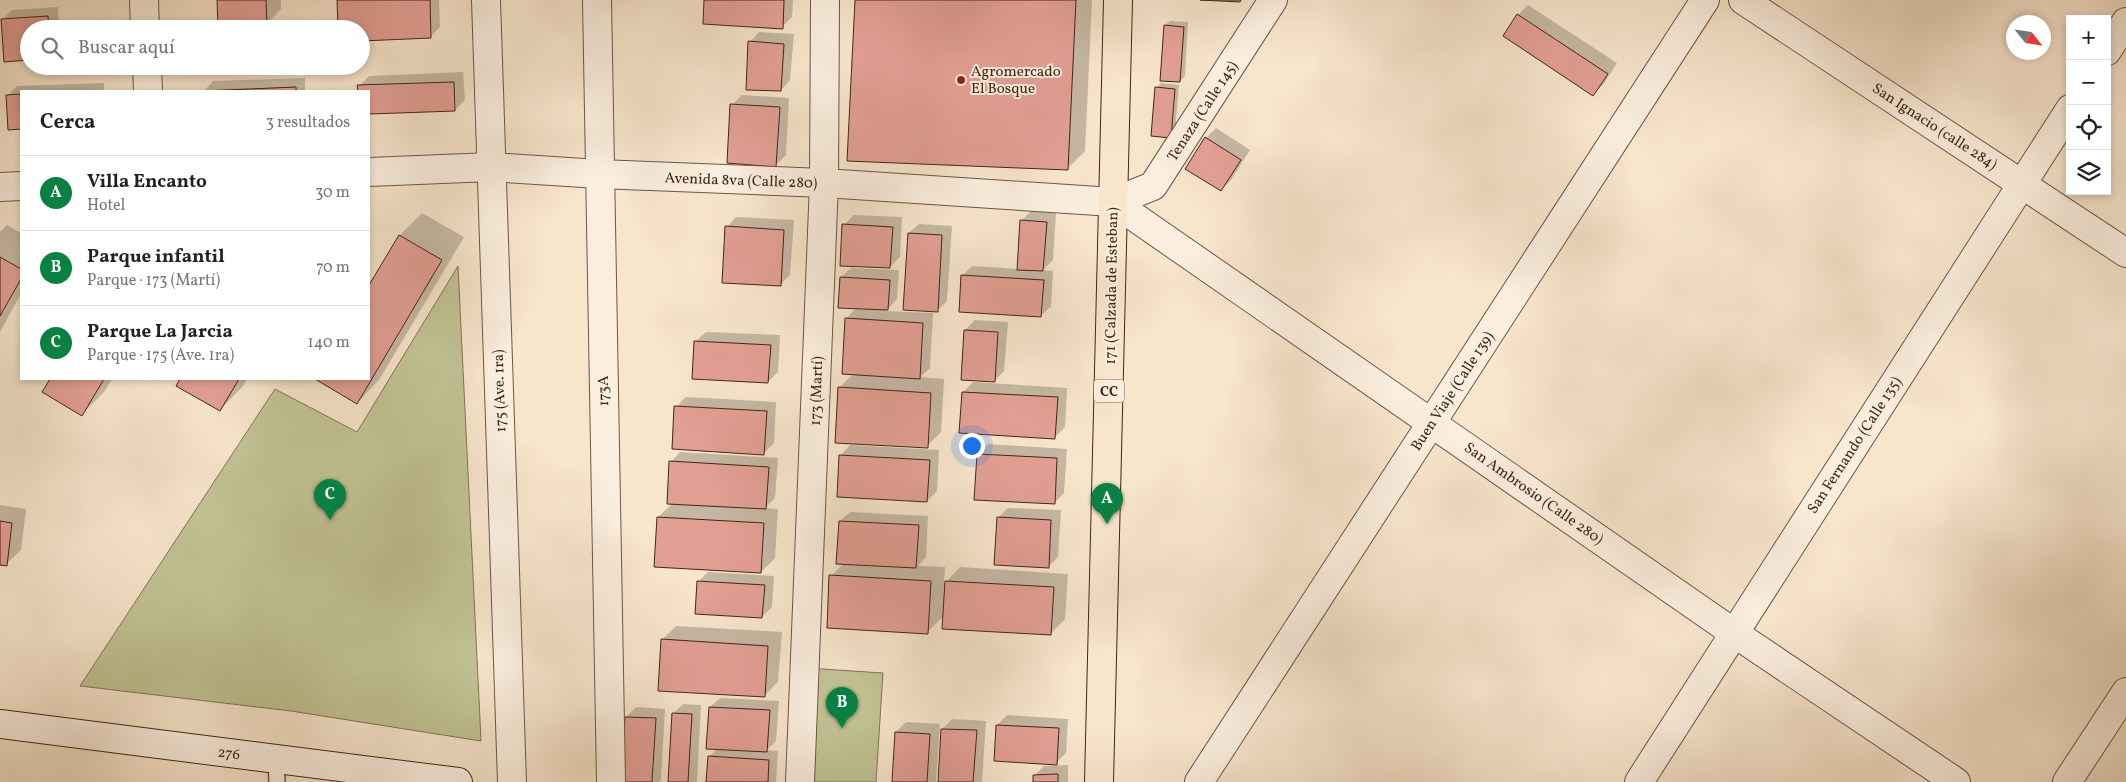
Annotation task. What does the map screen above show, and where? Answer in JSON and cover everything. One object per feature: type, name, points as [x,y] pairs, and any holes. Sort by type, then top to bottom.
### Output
[{"type":"main road","name":"171 (Calzada de Esteban)","points":[[1099,782],[1118,0]]},
{"type":"street","points":[[144,0],[145,20]]},
{"type":"street","name":"175 (Ave. 1ra)","points":[[486,0],[512,782]]},
{"type":"street","name":"173A","points":[[596,0],[611,782]]},
{"type":"street","name":"173 (Martí)","points":[[800,782],[824,183],[825,0]]},
{"type":"street","name":"Tenaza (Calle 145)","points":[[1113,202],[1153,186],[1273,0]]},
{"type":"street","name":"Buen Viaje (Calle 139)","points":[[1199,782],[1705,0]]},
{"type":"street","name":"San Ignacio (calle 284)","points":[[1743,0],[2126,253]]},
{"type":"street","points":[[2111,45],[2126,22]]},
{"type":"street","points":[[147,75],[148,90]]},
{"type":"street","name":"San Fernando (Calle 135)","points":[[1638,782],[2066,115]]},
{"type":"street","name":"Avenida 8va (Calle 280)","points":[[370,172],[491,167],[599,174],[824,183],[1113,202]]},
{"type":"street","points":[[0,187],[20,186]]},
{"type":"street","name":"San Ambrosio (Calle 280)","points":[[1113,202],[1734,633],[1956,782]]},
{"type":"street","points":[[2067,782],[2126,692]]},
{"type":"street","name":"276","points":[[0,724],[276,770],[458,782]]},
{"type":"green space","points":[[458,266],[481,741],[291,711],[80,686],[275,389],[357,432]]},
{"type":"green space","points":[[807,668],[883,673],[876,782],[801,782]]},
{"type":"building","points":[[217,0],[266,0],[267,20],[218,20]]},
{"type":"building","points":[[337,0],[430,0],[431,38],[370,41],[370,20],[338,20]]},
{"type":"building","points":[[704,0],[784,0],[783,29],[703,24]]},
{"type":"building","name":"Agromercado El Bosque","points":[[855,0],[1076,0],[1068,170],[847,161]]},
{"type":"building","points":[[1200,0],[1241,0],[1240,2]]},
{"type":"building","points":[[1517,14],[1608,74],[1593,96],[1503,36]]},
{"type":"building","points":[[48,16],[48,20],[20,20],[20,61],[4,62],[1,19]]},
{"type":"building","points":[[1164,25],[1184,27],[1180,82],[1160,81]]},
{"type":"building","points":[[748,41],[784,44],[781,91],[746,90]]},
{"type":"building","points":[[454,82],[455,111],[370,114],[370,90],[358,90],[357,85]]},
{"type":"building","points":[[296,87],[296,90],[226,90]]},
{"type":"building","points":[[1155,87],[1175,89],[1171,138],[1151,136]]},
{"type":"building","points":[[20,94],[20,129],[8,130],[6,95]]},
{"type":"building","points":[[730,104],[780,107],[776,167],[727,163]]},
{"type":"building","points":[[1205,137],[1241,160],[1221,191],[1185,169]]},
{"type":"building","points":[[1020,220],[1047,222],[1043,271],[1017,270]]},
{"type":"building","points":[[842,224],[893,227],[890,268],[840,266]]},
{"type":"building","points":[[725,226],[784,230],[781,286],[722,283]]},
{"type":"building","points":[[908,233],[942,235],[938,312],[903,310]]},
{"type":"building","points":[[399,235],[442,260],[357,404],[317,380],[370,380],[370,283]]},
{"type":"building","points":[[0,257],[20,268],[20,281],[0,316]]},
{"type":"building","points":[[961,275],[1044,280],[1041,317],[959,312]]},
{"type":"building","points":[[840,277],[890,280],[888,310],[838,308]]},
{"type":"building","points":[[845,318],[923,323],[920,379],[842,374]]},
{"type":"building","points":[[964,330],[998,332],[995,382],[961,380]]},
{"type":"building","points":[[694,341],[771,345],[768,383],[692,379]]},
{"type":"building","points":[[49,380],[103,380],[82,416],[42,392]]},
{"type":"building","points":[[179,380],[238,380],[220,411],[176,386]]},
{"type":"building","points":[[838,387],[931,393],[928,448],[835,443]]},
{"type":"building","points":[[962,392],[1058,397],[1055,439],[959,433]]},
{"type":"building","points":[[674,406],[767,411],[764,455],[672,449]]},
{"type":"building","points":[[977,454],[1057,458],[1055,504],[974,500]]},
{"type":"building","points":[[839,455],[930,460],[927,502],[837,497]]},
{"type":"building","points":[[669,461],[769,467],[766,509],[667,504]]},
{"type":"building","points":[[657,517],[764,523],[761,573],[654,567]]},
{"type":"building","points":[[997,517],[1051,520],[1049,568],[994,565]]},
{"type":"building","points":[[0,521],[12,523],[7,566],[0,565]]},
{"type":"building","points":[[839,521],[919,525],[916,568],[836,564]]},
{"type":"building","points":[[829,575],[931,581],[928,634],[827,628]]},
{"type":"building","points":[[697,581],[765,585],[762,618],[695,614]]},
{"type":"building","points":[[945,581],[1054,587],[1051,635],[942,629]]},
{"type":"building","points":[[661,639],[768,646],[765,697],[658,691]]},
{"type":"building","points":[[709,707],[770,710],[767,752],[706,749]]},
{"type":"building","points":[[672,713],[692,714],[688,782],[668,782]]},
{"type":"building","points":[[625,717],[656,718],[652,782],[621,782]]},
{"type":"building","points":[[996,725],[1059,728],[1057,765],[994,761]]},
{"type":"building","points":[[941,729],[977,730],[973,782],[938,782]]},
{"type":"building","points":[[895,732],[930,734],[927,782],[892,782]]},
{"type":"building","points":[[708,756],[769,760],[768,782],[706,782]]},
{"type":"building","points":[[1058,774],[1058,782],[1033,782],[1033,775]]},
{"type":"place","name":"Agromercado El Bosque","points":[[961,80]]},
{"type":"place","name":"Parque La Jarcia","points":[[330,520]]},
{"type":"place","name":"Villa Encanto","points":[[1107,524]]},
{"type":"place","name":"Parque infantil","points":[[842,728]]}]
